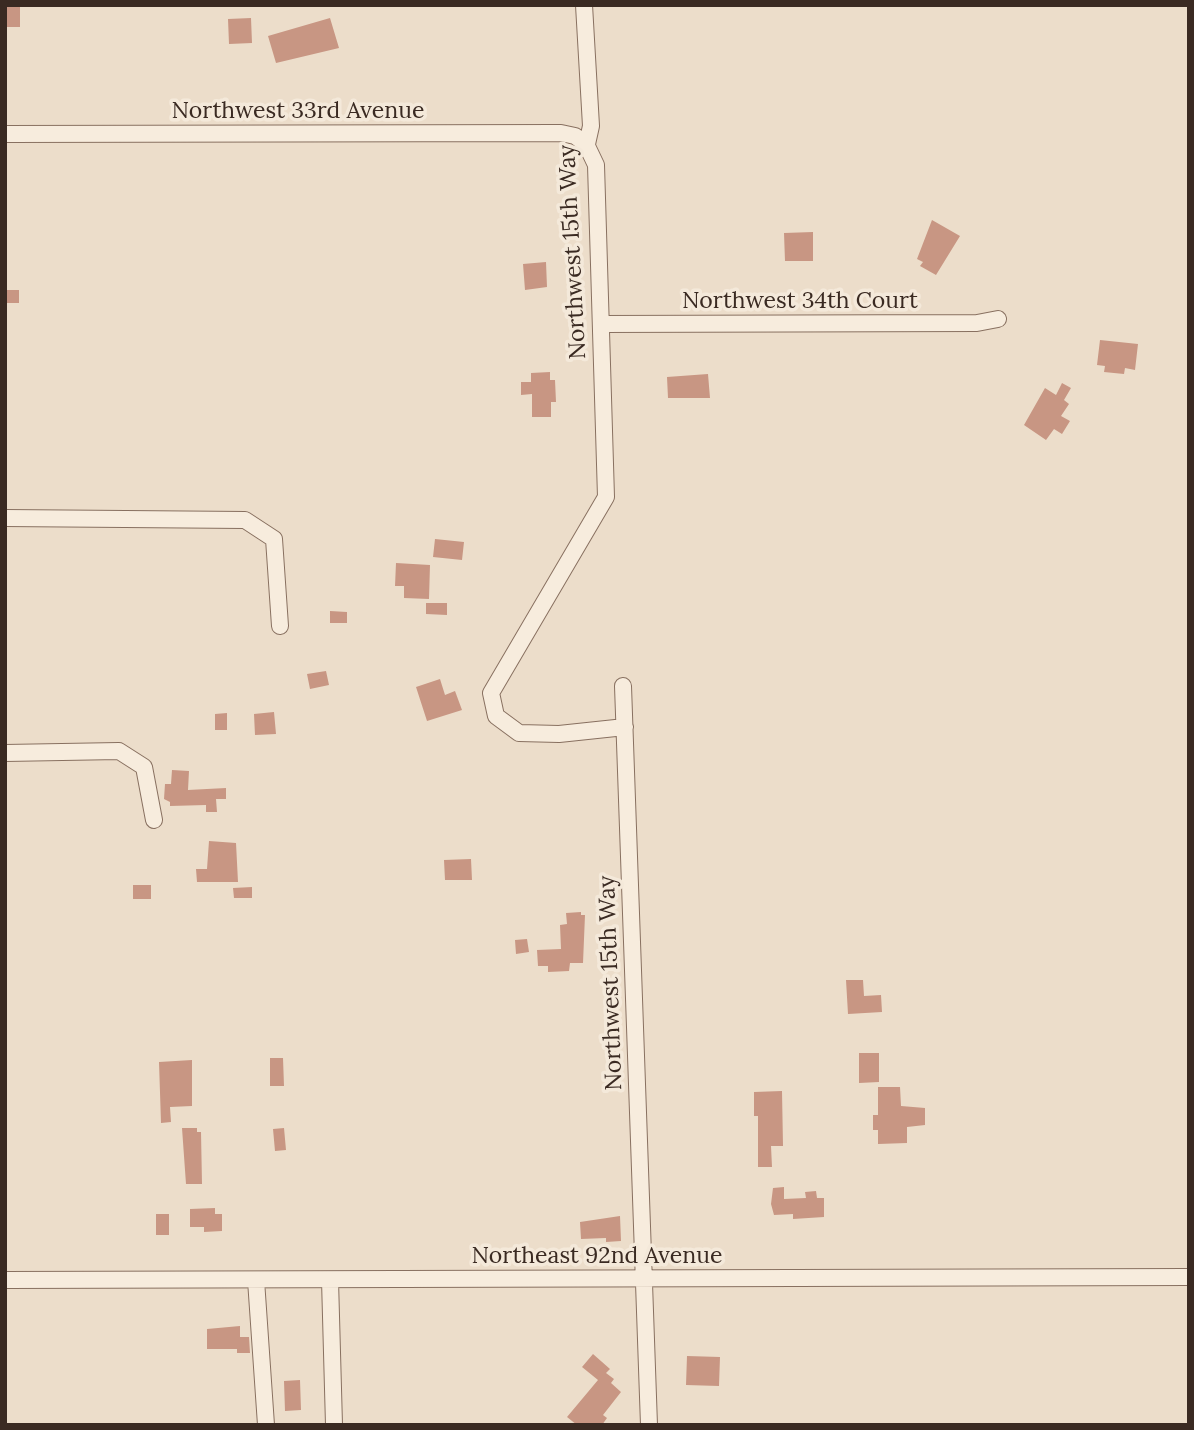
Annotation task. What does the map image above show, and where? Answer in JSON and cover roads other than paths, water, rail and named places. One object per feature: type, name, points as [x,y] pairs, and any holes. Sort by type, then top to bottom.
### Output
[{"type":"street","name":"Northwest 15th Way","points":[[584,5],[591,126],[587,144],[596,165],[606,497],[571,561],[491,693],[496,716],[519,733],[559,734],[625,727]]},
{"type":"street","name":"Northwest 33rd Avenue","points":[[5,134],[561,133],[575,136],[587,144]]},
{"type":"street","name":"Northwest 34th Court","points":[[601,324],[977,323],[998,319]]},
{"type":"street","points":[[5,518],[244,520],[274,539],[280,626]]},
{"type":"street","name":"Northwest 15th Way","points":[[623,686],[649,1425]]},
{"type":"street","points":[[5,753],[120,751],[144,767],[154,820]]},
{"type":"street","name":"Northeast 92nd Avenue","points":[[5,1280],[1189,1278]]},
{"type":"street","points":[[256,1280],[266,1425]]},
{"type":"street","points":[[330,1280],[334,1425]]}]
